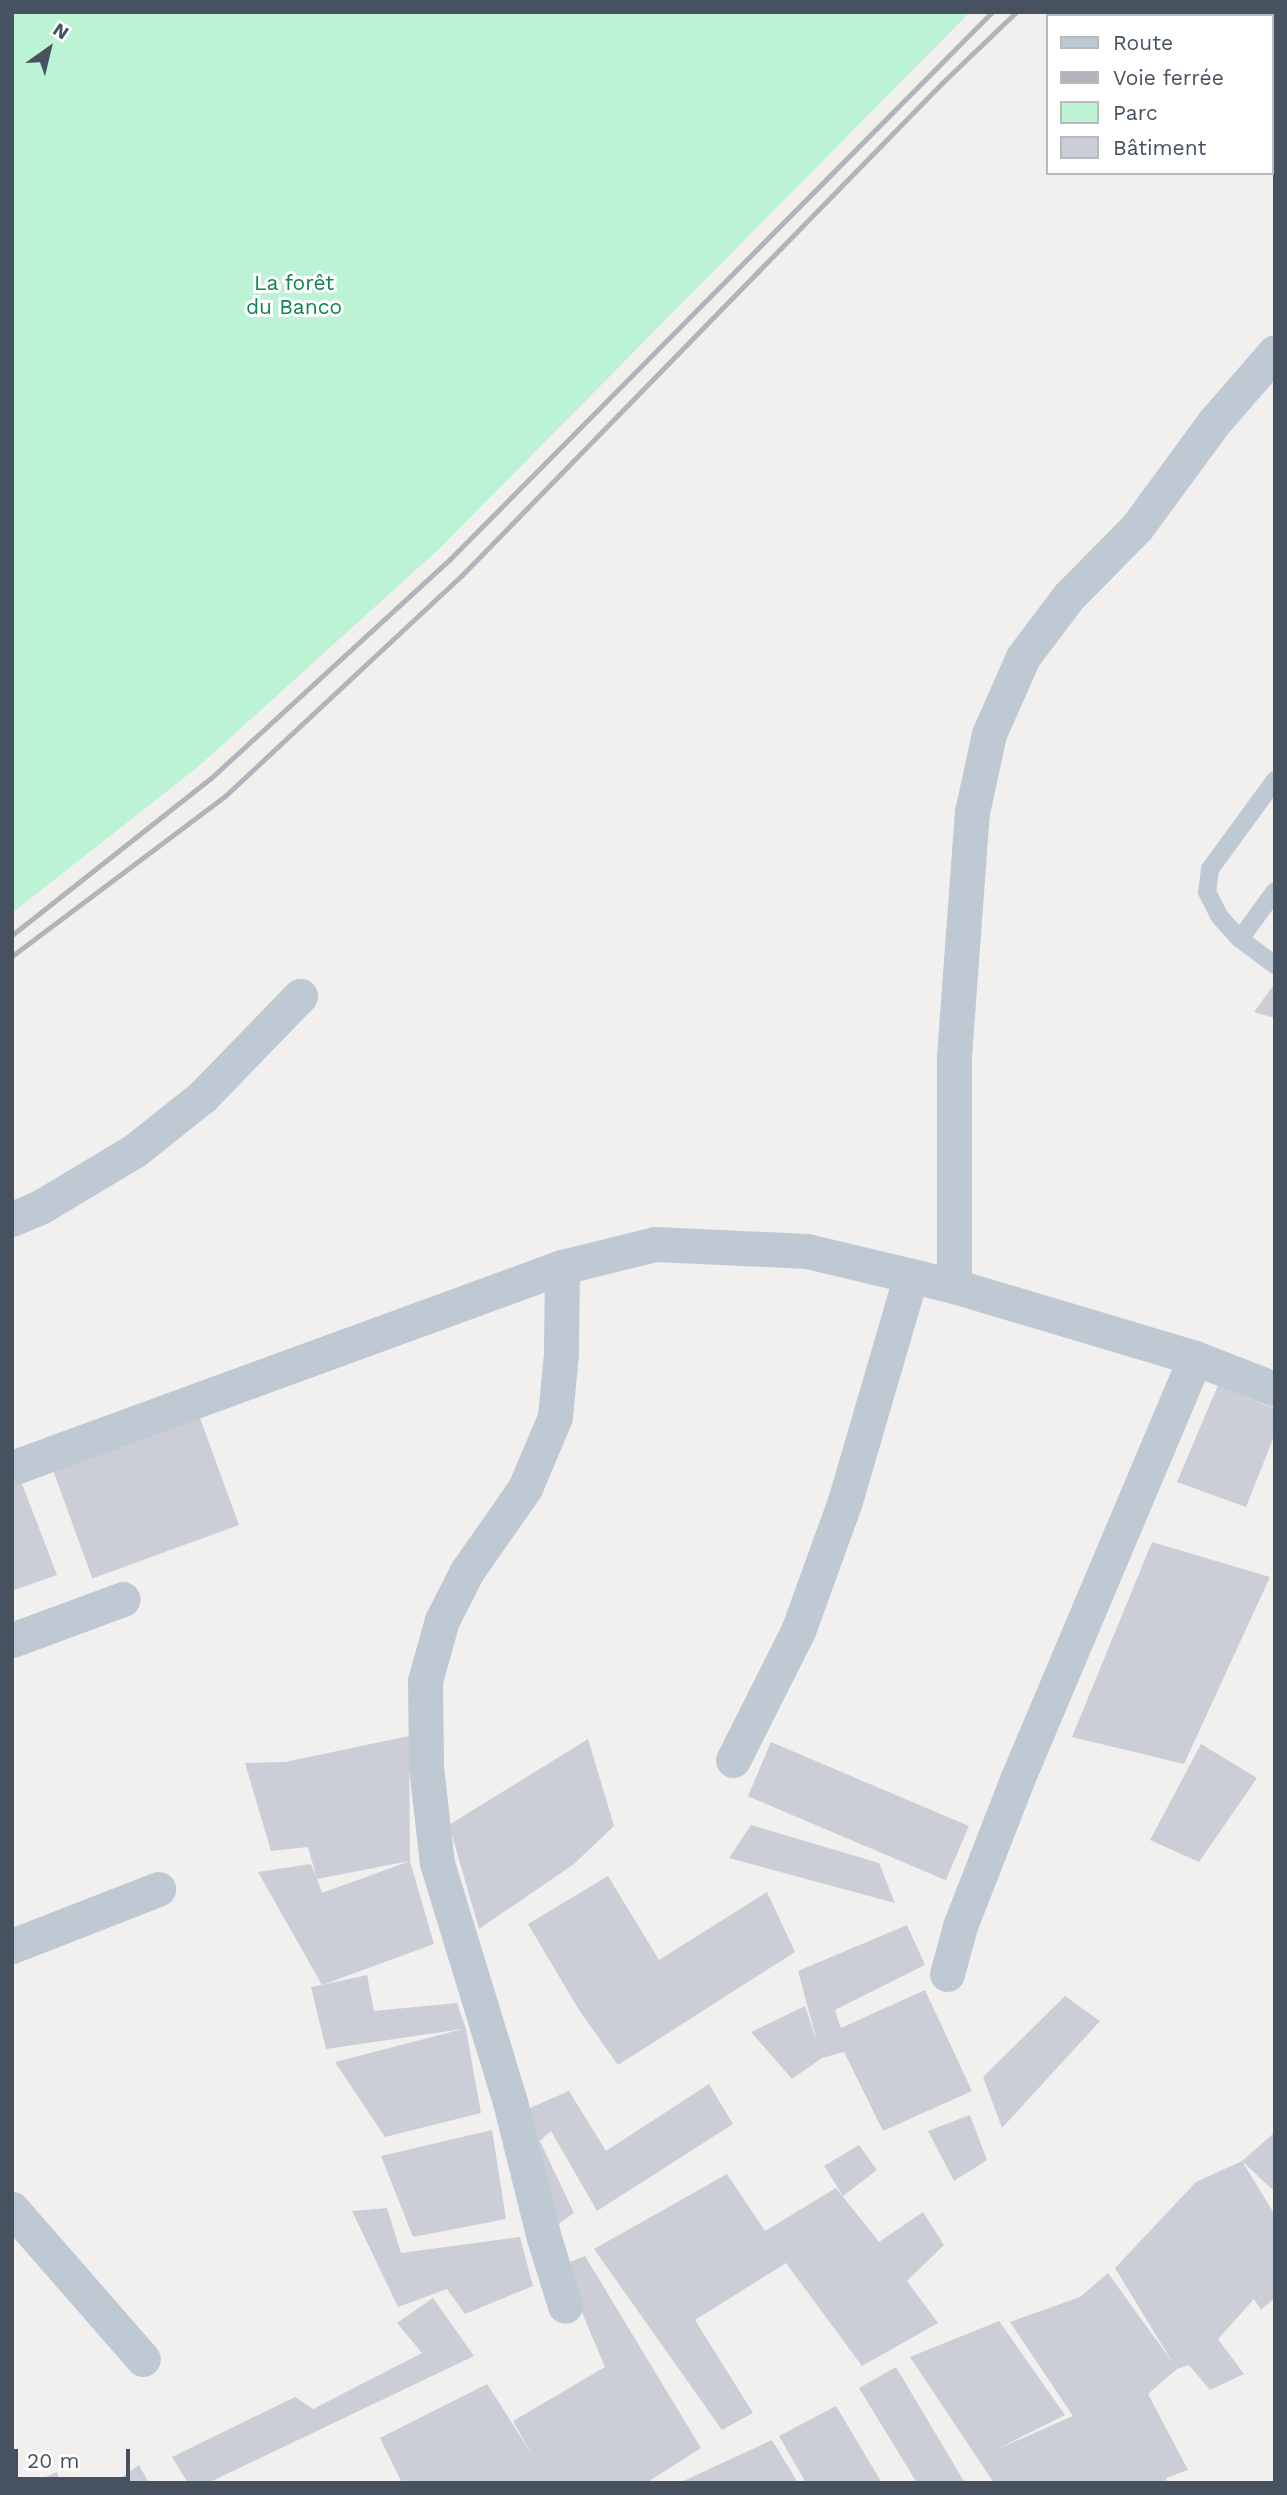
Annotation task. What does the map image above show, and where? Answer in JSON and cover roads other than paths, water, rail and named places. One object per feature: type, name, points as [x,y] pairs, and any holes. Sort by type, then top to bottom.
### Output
[{"type":"street","points":[[954,1286],[954,1056],[972,811],[989,734],[1023,657],[1069,597],[1137,527],[1215,421],[1275,352]]},
{"type":"street","points":[[12,1219],[41,1206],[134,1151],[202,1097],[300,996]]},
{"type":"street","points":[[12,1468],[562,1267],[655,1244],[807,1251],[911,1275],[1195,1358],[1275,1389]]},
{"type":"street","points":[[562,1267],[561,1353],[555,1417],[525,1488],[467,1571],[442,1620],[425,1681],[425,1693],[426,1767],[437,1863],[510,2102],[544,2238],[565,2305]]},
{"type":"street","points":[[733,1760],[798,1631],[845,1501],[911,1275]]},
{"type":"street","points":[[947,1975],[960,1926],[1016,1782],[1195,1358]]},
{"type":"street","points":[[12,1640],[123,1599]]},
{"type":"street","points":[[12,1946],[158,1889]]},
{"type":"street","points":[[12,2209],[143,2359]]},
{"type":"lane","points":[[1275,780],[1210,869],[1207,892],[1219,916],[1240,939],[1275,965]]},
{"type":"lane","points":[[1240,939],[1275,891]]},
{"type":"railway","points":[[12,935],[211,778],[450,559],[992,12]]},
{"type":"railway","points":[[12,956],[225,796],[462,575],[942,83],[1016,12]]},
{"type":"park label","name":"La forêt du Banco","points":[[294,295]]}]
